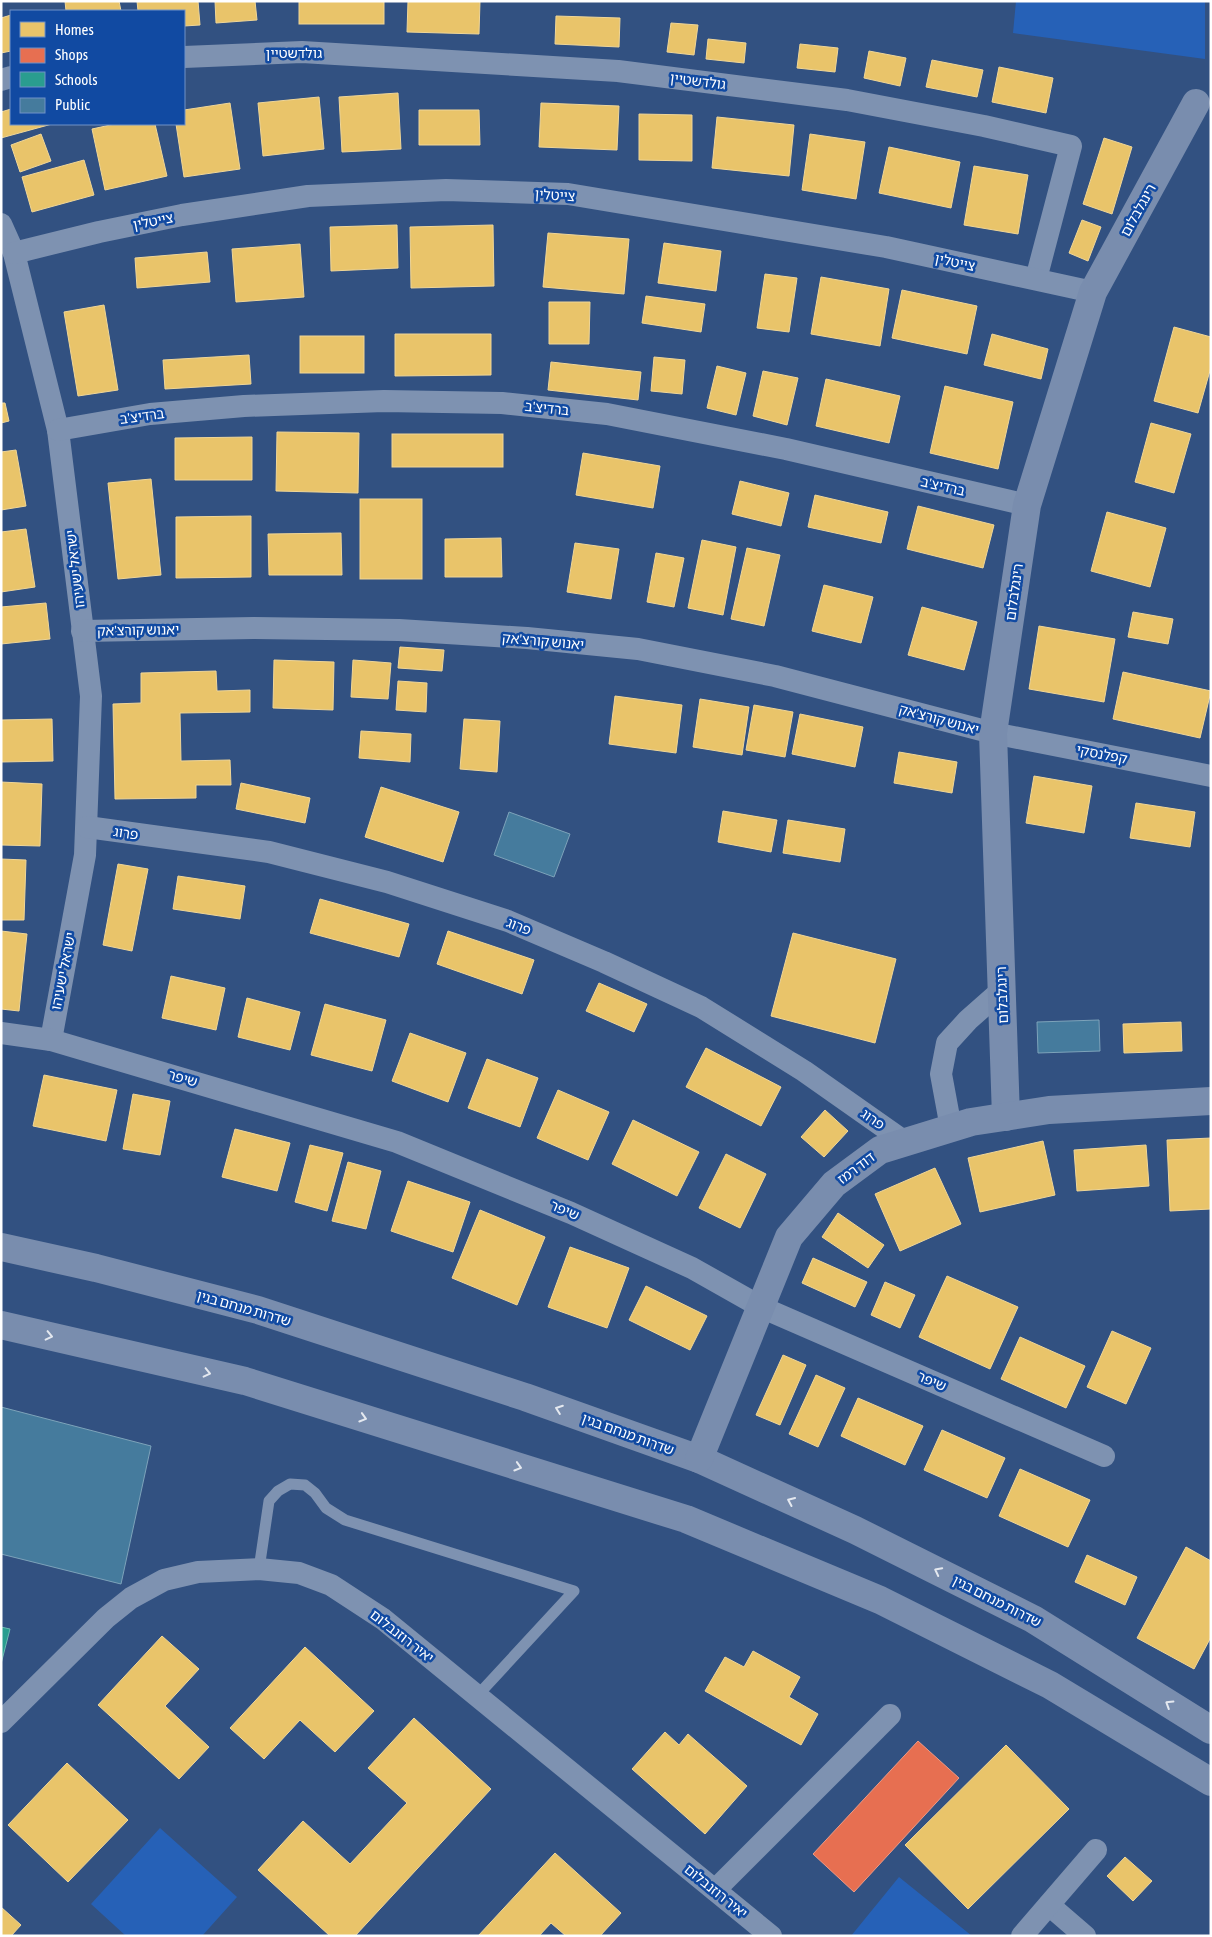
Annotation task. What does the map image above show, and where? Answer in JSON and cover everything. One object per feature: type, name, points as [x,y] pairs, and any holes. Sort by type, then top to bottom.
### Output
[{"type":"main road","name":"רינגלבלום","points":[[1006,1117],[994,733],[1027,505],[1093,292],[1196,103]]},
{"type":"main road","name":"דוד רמז","points":[[699,1459],[788,1237],[834,1184],[880,1150],[971,1122],[1049,1110],[1211,1101]]},
{"type":"main road","name":"שדרות מנחם בגין","points":[[1,1247],[96,1268],[258,1310],[525,1397],[699,1459],[855,1530],[1033,1618],[1211,1730]]},
{"type":"main road","points":[[1,1325],[245,1382],[686,1519],[880,1600],[1050,1685],[1211,1782]]},
{"type":"street","name":"גולדשטיין","points":[[185,57],[302,52],[618,71],[847,100],[984,126],[1070,146],[1036,279]]},
{"type":"street","name":"צייטלין","points":[[14,253],[99,232],[172,217],[308,196],[446,190],[568,194],[886,247],[1093,292]]},
{"type":"street","name":"ישראל ישעיהו","points":[[1,224],[14,253],[58,430],[91,696],[85,855],[50,1040]]},
{"type":"street","name":"ברדיצ'ב","points":[[58,430],[150,414],[244,406],[384,401],[502,403],[607,414],[786,449],[1027,505]]},
{"type":"street","name":"יאנוש קורצ'אק","points":[[82,631],[254,628],[399,630],[527,638],[638,649],[775,676],[994,733]]},
{"type":"street","name":"קפלנסקי","points":[[994,733],[1211,776]]},
{"type":"street","name":"פרוג","points":[[87,827],[269,852],[387,882],[508,921],[604,962],[701,1007],[804,1071],[905,1142]]},
{"type":"street","points":[[951,1128],[941,1074],[947,1043],[968,1020],[1002,990]]},
{"type":"street","name":"שיפר","points":[[1,1033],[50,1040],[397,1142],[571,1212],[692,1268],[761,1307],[1104,1456]]},
{"type":"street","name":"יאיר רוזנבלום","points":[[1,1722],[106,1618],[131,1598],[164,1580],[189,1574],[259,1568],[299,1573],[332,1585],[383,1618],[478,1696],[574,1769],[714,1890],[771,1936]]},
{"type":"street","points":[[714,1890],[890,1715]]},
{"type":"street","points":[[1022,1936],[1096,1850]]},
{"type":"street","points":[[1049,1905],[1086,1936]]},
{"type":"lane","points":[[259,1568],[269,1501],[278,1491],[290,1484],[305,1486],[315,1492],[326,1508],[345,1520],[574,1591],[478,1696]]},
{"type":"shaded area","points":[[1016,1],[1205,1],[1205,59],[1013,33]]},
{"type":"shaded area","points":[[160,1828],[237,1897],[202,1936],[126,1936],[91,1904]]},
{"type":"shaded area","points":[[899,1877],[972,1936],[851,1936]]},
{"type":"building: Homes","points":[[65,1],[119,1],[121,10],[66,10]]},
{"type":"building: Homes","points":[[137,1],[198,1],[200,25],[185,26],[185,10],[138,10]]},
{"type":"building: Homes","points":[[215,1],[255,1],[257,20],[216,23]]},
{"type":"building: Homes","points":[[299,1],[384,1],[384,24],[299,24]]},
{"type":"building: Homes","points":[[408,1],[480,1],[479,34],[407,32]]},
{"type":"building: Homes","points":[[10,15],[10,51],[1,53],[1,18]]},
{"type":"building: Homes","points":[[556,16],[620,18],[619,47],[555,44]]},
{"type":"building: Homes","points":[[671,23],[698,25],[694,55],[667,52]]},
{"type":"building: Homes","points":[[708,39],[746,43],[744,63],[706,59]]},
{"type":"building: Homes","points":[[800,44],[838,48],[835,72],[797,68]]},
{"type":"building: Homes","points":[[869,51],[906,58],[900,86],[864,78]]},
{"type":"building: Homes","points":[[932,60],[983,70],[977,97],[926,87]]},
{"type":"building: Homes","points":[[999,67],[1053,78],[1046,113],[992,102]]},
{"type":"building: Homes","points":[[398,93],[401,149],[342,152],[339,97]]},
{"type":"building: Homes","points":[[319,97],[324,149],[263,156],[258,103]]},
{"type":"building: Homes","points":[[230,103],[240,169],[184,177],[176,125],[185,125],[185,110]]},
{"type":"building: Homes","points":[[541,103],[619,106],[617,150],[539,147]]},
{"type":"building: Homes","points":[[10,109],[10,125],[48,125],[1,138],[1,112]]},
{"type":"building: Homes","points":[[419,110],[479,110],[480,145],[419,145]]},
{"type":"building: Homes","points":[[639,114],[692,115],[692,161],[639,160]]},
{"type":"building: Homes","points":[[717,117],[794,125],[789,176],[712,168]]},
{"type":"building: Homes","points":[[110,125],[155,125],[167,176],[105,190],[92,129]]},
{"type":"building: Homes","points":[[41,134],[51,161],[20,172],[11,145]]},
{"type":"building: Homes","points":[[810,134],[865,142],[856,199],[802,190]]},
{"type":"building: Homes","points":[[1104,138],[1132,147],[1112,214],[1083,204]]},
{"type":"building: Homes","points":[[889,147],[960,162],[951,208],[879,193]]},
{"type":"building: Homes","points":[[84,160],[94,195],[32,212],[22,177]]},
{"type":"building: Homes","points":[[974,166],[1028,175],[1018,234],[964,225]]},
{"type":"building: Homes","points":[[1082,220],[1101,227],[1088,261],[1069,253]]},
{"type":"building: Homes","points":[[397,225],[398,268],[331,271],[330,227]]},
{"type":"building: Homes","points":[[493,225],[494,286],[411,288],[410,227]]},
{"type":"building: Homes","points":[[548,233],[629,239],[624,294],[543,287]]},
{"type":"building: Homes","points":[[664,243],[721,251],[716,291],[658,283]]},
{"type":"building: Homes","points":[[300,244],[304,297],[236,302],[232,249]]},
{"type":"building: Homes","points":[[207,252],[210,282],[137,288],[135,258]]},
{"type":"building: Homes","points":[[765,274],[797,278],[789,332],[757,328]]},
{"type":"building: Homes","points":[[821,277],[889,289],[880,346],[811,334]]},
{"type":"building: Homes","points":[[902,290],[977,306],[967,354],[892,338]]},
{"type":"building: Homes","points":[[646,296],[705,304],[701,332],[642,323]]},
{"type":"building: Homes","points":[[549,302],[590,302],[589,344],[549,344]]},
{"type":"building: Homes","points":[[104,305],[118,390],[78,396],[64,312]]},
{"type":"building: Homes","points":[[1174,327],[1211,337],[1211,367],[1198,413],[1154,401]]},
{"type":"building: Homes","points":[[395,334],[491,334],[491,375],[395,376]]},
{"type":"building: Homes","points":[[992,334],[1048,349],[1041,379],[984,365]]},
{"type":"building: Homes","points":[[300,336],[364,336],[364,373],[300,373]]},
{"type":"building: Homes","points":[[249,355],[251,384],[165,389],[163,360]]},
{"type":"building: Homes","points":[[654,357],[685,360],[682,394],[651,391]]},
{"type":"building: Homes","points":[[551,362],[641,372],[638,400],[548,390]]},
{"type":"building: Homes","points":[[717,366],[746,373],[736,415],[707,408]]},
{"type":"building: Homes","points":[[763,371],[798,378],[787,425],[753,416]]},
{"type":"building: Homes","points":[[826,379],[900,396],[889,443],[816,426]]},
{"type":"building: Homes","points":[[945,386],[1013,402],[998,469],[930,453]]},
{"type":"building: Homes","points":[[1,403],[5,403],[9,421],[1,423]]},
{"type":"building: Homes","points":[[1151,423],[1191,434],[1174,493],[1135,482]]},
{"type":"building: Homes","points":[[277,432],[359,433],[358,493],[276,491]]},
{"type":"building: Homes","points":[[392,434],[503,434],[503,467],[392,467]]},
{"type":"building: Homes","points":[[252,437],[252,480],[175,480],[175,438]]},
{"type":"building: Homes","points":[[16,450],[26,506],[1,510],[1,452]]},
{"type":"building: Homes","points":[[583,453],[660,466],[653,508],[576,495]]},
{"type":"building: Homes","points":[[151,479],[161,575],[118,579],[108,483]]},
{"type":"building: Homes","points":[[740,481],[789,493],[781,526],[732,514]]},
{"type":"building: Homes","points":[[815,495],[888,512],[881,543],[808,527]]},
{"type":"building: Homes","points":[[360,499],[422,499],[422,579],[360,579]]},
{"type":"building: Homes","points":[[918,506],[994,525],[983,568],[907,549]]},
{"type":"building: Homes","points":[[1107,512],[1166,528],[1150,587],[1091,571]]},
{"type":"building: Homes","points":[[251,516],[251,577],[176,578],[176,517]]},
{"type":"building: Homes","points":[[26,529],[35,587],[1,592],[1,532]]},
{"type":"building: Homes","points":[[341,533],[342,575],[269,575],[268,534]]},
{"type":"building: Homes","points":[[501,538],[502,577],[445,577],[445,539]]},
{"type":"building: Homes","points":[[702,540],[736,547],[723,615],[688,608]]},
{"type":"building: Homes","points":[[575,543],[619,549],[611,599],[567,592]]},
{"type":"building: Homes","points":[[747,548],[780,555],[764,626],[731,619]]},
{"type":"building: Homes","points":[[656,553],[684,558],[674,607],[647,602]]},
{"type":"building: Homes","points":[[824,585],[873,597],[861,643],[812,631]]},
{"type":"building: Homes","points":[[46,603],[50,639],[1,644],[1,607]]},
{"type":"building: Homes","points":[[922,607],[977,622],[964,670],[908,655]]},
{"type":"building: Homes","points":[[1133,612],[1173,619],[1168,644],[1128,637]]},
{"type":"building: Homes","points":[[1039,626],[1115,639],[1104,702],[1029,689]]},
{"type":"building: Homes","points":[[400,647],[444,650],[442,671],[398,668]]},
{"type":"building: Homes","points":[[274,660],[334,662],[333,710],[273,708]]},
{"type":"building: Homes","points":[[353,660],[391,663],[388,699],[351,697]]},
{"type":"building: Homes","points":[[216,671],[217,691],[250,690],[250,712],[180,713],[181,761],[230,760],[231,785],[196,785],[196,798],[115,799],[113,704],[141,703],[141,673]]},
{"type":"building: Homes","points":[[1123,672],[1211,691],[1200,738],[1113,719]]},
{"type":"building: Homes","points":[[398,681],[427,683],[426,712],[396,710]]},
{"type":"building: Homes","points":[[615,696],[682,705],[676,753],[609,744]]},
{"type":"building: Homes","points":[[700,699],[749,707],[742,755],[693,747]]},
{"type":"building: Homes","points":[[754,705],[793,712],[785,757],[746,750]]},
{"type":"building: Homes","points":[[800,714],[863,727],[855,767],[792,754]]},
{"type":"building: Homes","points":[[52,719],[53,761],[1,762],[1,720]]},
{"type":"building: Homes","points":[[464,719],[500,721],[497,772],[460,769]]},
{"type":"building: Homes","points":[[361,731],[411,734],[410,762],[359,758]]},
{"type":"building: Homes","points":[[899,752],[957,762],[952,793],[894,783]]},
{"type":"building: Homes","points":[[1034,776],[1092,786],[1084,833],[1026,823]]},
{"type":"building: Homes","points":[[1,782],[42,784],[40,846],[1,845]]},
{"type":"building: Homes","points":[[241,783],[310,798],[305,823],[236,809]]},
{"type":"building: Homes","points":[[381,787],[459,812],[443,862],[365,837]]},
{"type":"building: Homes","points":[[1136,803],[1195,812],[1190,847],[1130,838]]},
{"type":"building: Homes","points":[[723,811],[777,820],[771,852],[718,842]]},
{"type":"building: Homes","points":[[788,820],[845,829],[840,862],[783,853]]},
{"type":"building: Homes","points":[[1,859],[26,860],[24,920],[1,920]]},
{"type":"building: Homes","points":[[118,864],[148,869],[132,951],[103,945]]},
{"type":"building: Homes","points":[[178,876],[245,886],[240,919],[173,909]]},
{"type":"building: Homes","points":[[320,899],[409,924],[399,957],[310,933]]},
{"type":"building: Homes","points":[[1,931],[27,934],[19,1011],[1,1009]]},
{"type":"building: Homes","points":[[448,931],[534,960],[522,994],[437,964]]},
{"type":"building: Homes","points":[[793,933],[896,959],[875,1043],[771,1016]]},
{"type":"building: Homes","points":[[171,976],[225,988],[216,1030],[162,1018]]},
{"type":"building: Homes","points":[[599,983],[647,1004],[634,1032],[586,1011]]},
{"type":"building: Homes","points":[[247,998],[300,1012],[290,1050],[238,1037]]},
{"type":"building: Homes","points":[[325,1004],[386,1020],[372,1071],[311,1055]]},
{"type":"building: Homes","points":[[1181,1022],[1182,1051],[1124,1053],[1123,1024]]},
{"type":"building: Homes","points":[[410,1033],[466,1053],[448,1102],[392,1081]]},
{"type":"building: Homes","points":[[706,1048],[781,1087],[761,1126],[686,1087]]},
{"type":"building: Homes","points":[[487,1059],[538,1078],[520,1127],[468,1108]]},
{"type":"building: Homes","points":[[44,1075],[117,1090],[106,1141],[33,1126]]},
{"type":"building: Homes","points":[[558,1090],[609,1112],[588,1160],[537,1138]]},
{"type":"building: Homes","points":[[133,1094],[170,1101],[160,1155],[123,1149]]},
{"type":"building: Homes","points":[[825,1110],[848,1131],[824,1157],[801,1137]]},
{"type":"building: Homes","points":[[633,1120],[699,1152],[677,1196],[612,1164]]},
{"type":"building: Homes","points":[[235,1129],[290,1143],[277,1191],[222,1177]]},
{"type":"building: Homes","points":[[1211,1138],[1211,1209],[1170,1211],[1167,1140]]},
{"type":"building: Homes","points":[[1043,1141],[1055,1195],[980,1212],[968,1158]]},
{"type":"building: Homes","points":[[310,1145],[343,1153],[327,1211],[295,1202]]},
{"type":"building: Homes","points":[[1146,1145],[1149,1186],[1077,1191],[1074,1150]]},
{"type":"building: Homes","points":[[726,1154],[766,1174],[740,1228],[699,1208]]},
{"type":"building: Homes","points":[[348,1162],[381,1171],[366,1229],[332,1221]]},
{"type":"building: Homes","points":[[935,1168],[961,1224],[900,1251],[875,1194]]},
{"type":"building: Homes","points":[[408,1181],[470,1202],[453,1252],[391,1231]]},
{"type":"building: Homes","points":[[480,1210],[545,1237],[517,1305],[452,1278]]},
{"type":"building: Homes","points":[[838,1213],[884,1245],[868,1268],[822,1237]]},
{"type":"building: Homes","points":[[570,1247],[629,1268],[607,1328],[548,1307]]},
{"type":"building: Homes","points":[[813,1258],[867,1282],[855,1307],[802,1283]]},
{"type":"building: Homes","points":[[947,1276],[1018,1307],[990,1369],[919,1337]]},
{"type":"building: Homes","points":[[885,1282],[915,1295],[900,1328],[871,1315]]},
{"type":"building: Homes","points":[[646,1286],[707,1316],[690,1350],[629,1320]]},
{"type":"building: Homes","points":[[1112,1331],[1151,1348],[1126,1404],[1087,1387]]},
{"type":"building: Homes","points":[[1020,1337],[1085,1366],[1066,1408],[1001,1379]]},
{"type":"building: Homes","points":[[783,1355],[806,1365],[780,1425],[756,1415]]},
{"type":"building: Homes","points":[[816,1375],[845,1388],[818,1447],[789,1434]]},
{"type":"building: Homes","points":[[858,1398],[923,1426],[905,1465],[841,1436]]},
{"type":"building: Homes","points":[[942,1430],[1005,1458],[987,1498],[924,1470]]},
{"type":"building: Homes","points":[[1020,1469],[1090,1500],[1068,1547],[999,1516]]},
{"type":"building: Homes","points":[[1186,1547],[1211,1561],[1211,1637],[1194,1669],[1137,1638]]},
{"type":"building: Homes","points":[[1087,1555],[1137,1577],[1125,1605],[1075,1582]]},
{"type":"building: Homes","points":[[162,1636],[199,1669],[165,1706],[209,1747],[179,1779],[98,1705]]},
{"type":"building: Homes","points":[[305,1647],[374,1711],[335,1752],[300,1720],[264,1759],[230,1728]]},
{"type":"building: Homes","points":[[753,1651],[800,1677],[789,1697],[818,1714],[801,1745],[705,1691],[725,1657],[744,1667]]},
{"type":"building: Homes","points":[[414,1718],[491,1789],[355,1936],[330,1936],[258,1870],[303,1821],[350,1864],[407,1803],[368,1768]]},
{"type":"building: Homes","points":[[665,1732],[679,1745],[688,1734],[747,1786],[705,1834],[632,1769]]},
{"type":"building: Homes","points":[[1006,1745],[1069,1809],[968,1909],[905,1845]]},
{"type":"building: Homes","points":[[67,1763],[128,1820],[68,1882],[8,1825]]},
{"type":"building: Homes","points":[[555,1853],[621,1913],[600,1936],[566,1936],[551,1923],[539,1936],[478,1936]]},
{"type":"building: Homes","points":[[1125,1857],[1152,1881],[1133,1901],[1107,1876]]},
{"type":"building: Homes","points":[[1,1907],[21,1925],[11,1936],[1,1936]]},
{"type":"building: Shops","points":[[918,1741],[959,1778],[854,1892],[813,1854]]},
{"type":"building: Schools","points":[[1,1627],[10,1629],[1,1664]]},
{"type":"building: Public","points":[[509,812],[570,834],[554,877],[494,855]]},
{"type":"building: Public","points":[[1099,1020],[1100,1051],[1038,1053],[1037,1022]]},
{"type":"building: Public","points":[[1,1407],[151,1446],[121,1584],[1,1554]]}]
